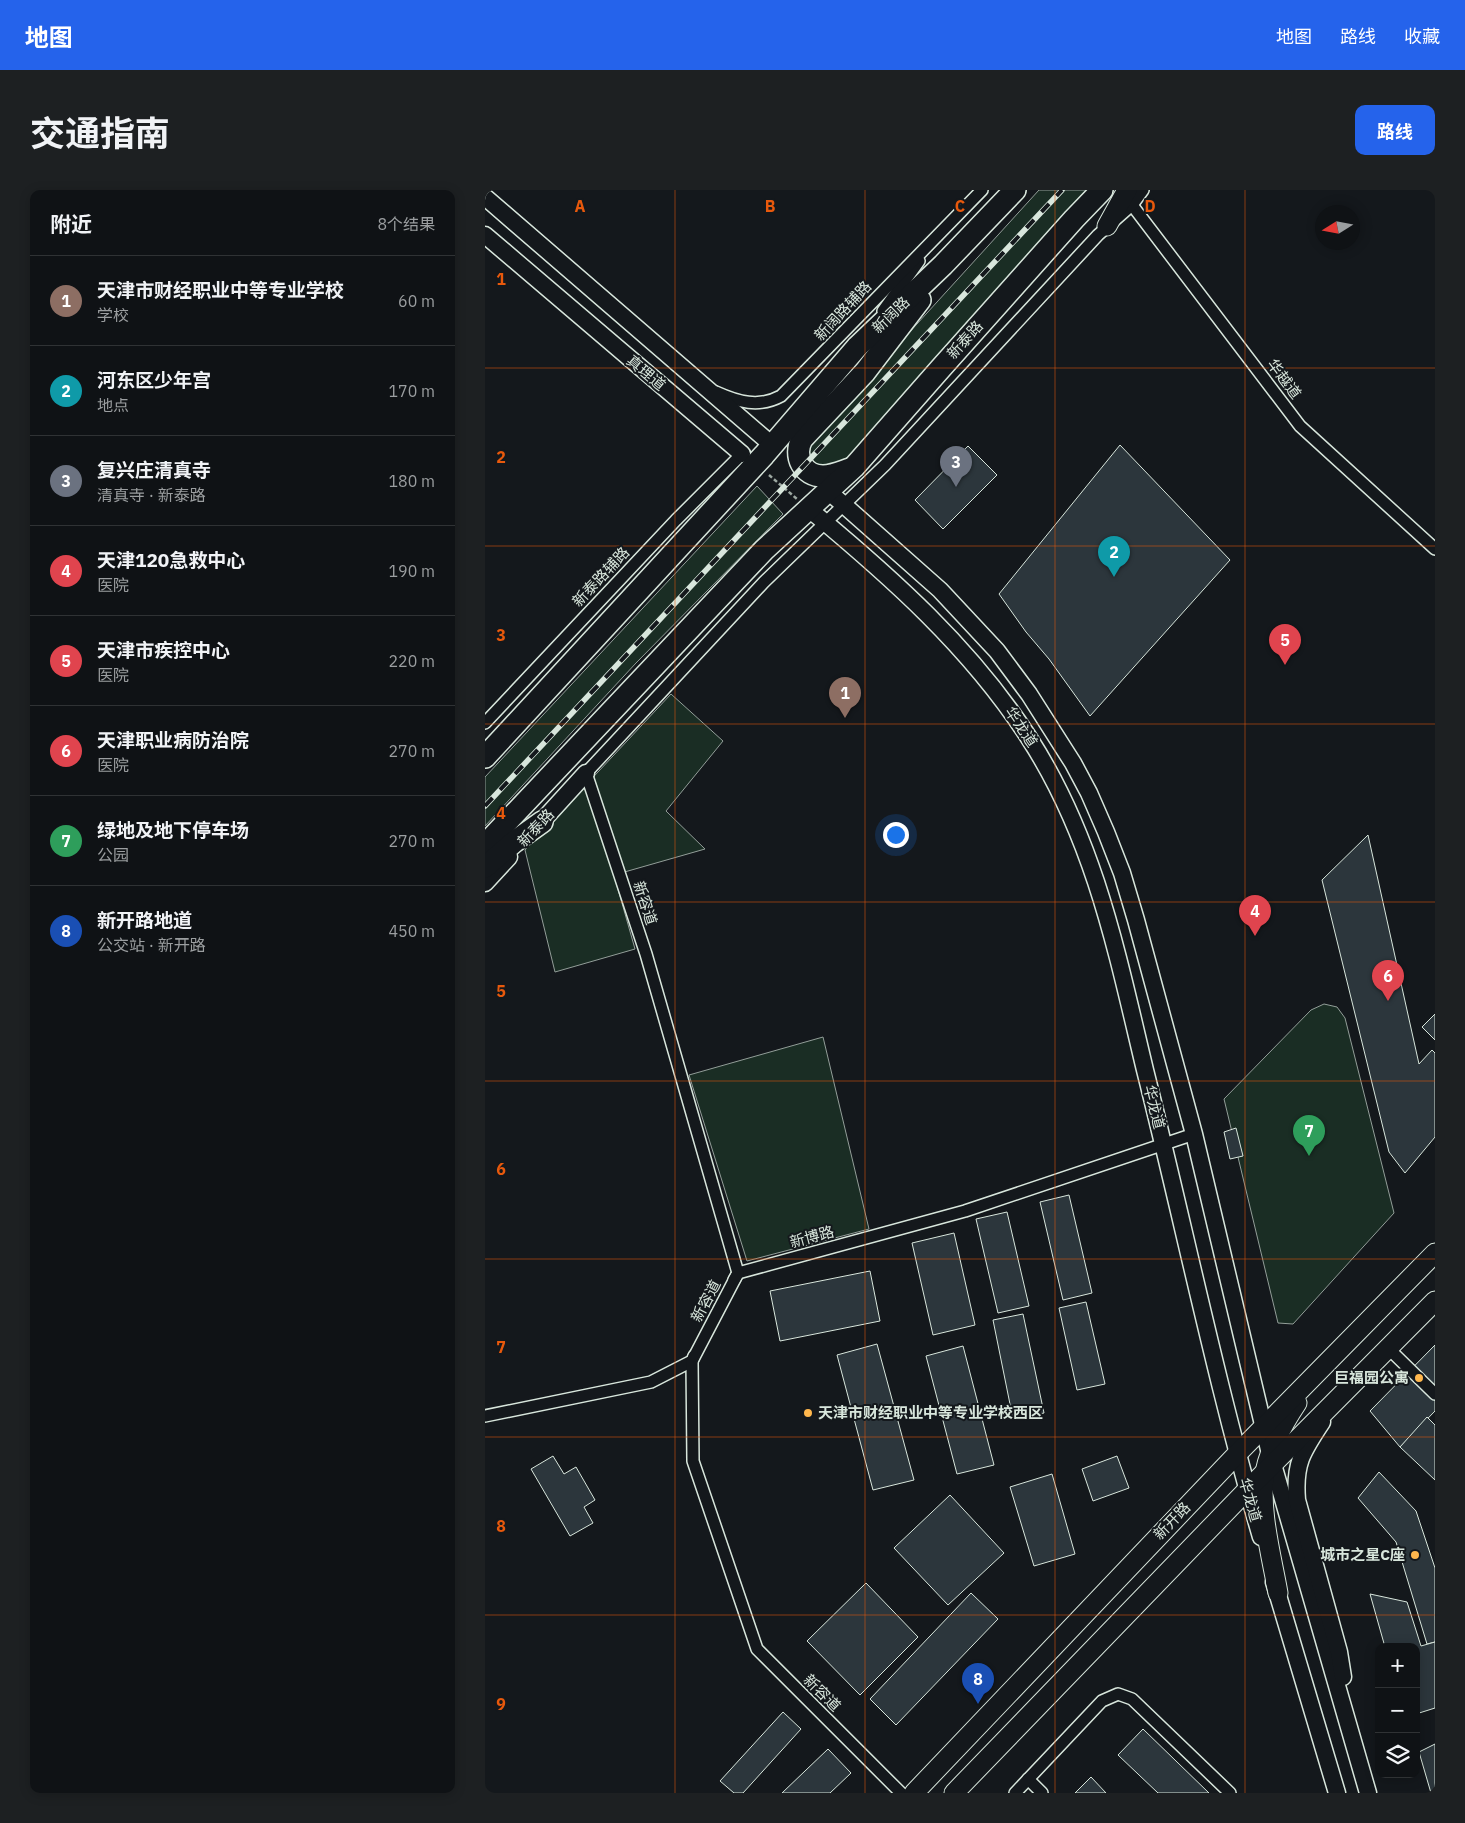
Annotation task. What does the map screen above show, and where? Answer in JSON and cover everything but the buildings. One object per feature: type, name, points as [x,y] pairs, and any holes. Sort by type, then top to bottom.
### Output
[{"type":"highway","name":"新阔路","points":[[485,757],[748,459],[771,444],[857,347],[943,265],[1015,190]]},
{"type":"highway","name":"新泰路","points":[[485,845],[764,550],[827,512],[827,490],[854,467],[947,360],[1067,226],[1102,190]]},
{"type":"highway","points":[[854,467],[831,475],[814,475],[803,466],[797,451],[802,440],[865,372],[912,312],[943,265]]},
{"type":"highway","points":[[485,867],[513,842],[542,822]]},
{"type":"main road","name":"真理道","points":[[485,197],[771,444]]},
{"type":"main road","points":[[1107,226],[1129,197]]},
{"type":"main road","name":"真理道","points":[[485,235],[748,459]]},
{"type":"main road","points":[[827,512],[940,590],[997,651],[1029,694],[1073,763],[1092,800],[1122,873],[1194,1134],[1263,1427],[1269,1464],[1368,1793]]},
{"type":"main road","name":"华龙道","points":[[827,512],[965,653],[1011,712],[1031,740],[1051,776],[1084,845],[1109,921],[1237,1453],[1337,1793]]},
{"type":"main road","name":"新泰路","points":[[485,883],[586,774]]},
{"type":"main road","name":"新开路","points":[[901,1792],[1435,1253]]},
{"type":"main road","points":[[954,1793],[1247,1490],[1269,1464],[1337,1402],[1435,1301]]},
{"type":"main road","points":[[1278,1593],[1263,1492],[1269,1464],[1290,1414],[1318,1370]]},
{"type":"main road","points":[[1337,1402],[1303,1450],[1298,1465],[1296,1482],[1297,1500],[1339,1652],[1343,1678],[1344,1712]]},
{"type":"street","name":"新阔路辅路","points":[[705,387],[746,403],[772,401],[781,396],[788,391],[908,264],[937,238],[982,190]]},
{"type":"street","points":[[1129,197],[1143,190]]},
{"type":"street","name":"华越道","points":[[1129,197],[1300,426],[1435,550]]},
{"type":"street","points":[[586,774],[827,512],[885,465],[1107,226]]},
{"type":"street","points":[[857,347],[937,238]]},
{"type":"street","name":"新泰路辅路","points":[[485,723],[676,520],[748,459]]},
{"type":"street","name":"新容道","points":[[586,774],[646,954],[738,1273]]},
{"type":"street","name":"新博路","points":[[738,1273],[965,1211],[1194,1134]]},
{"type":"street","points":[[485,1416],[651,1382],[692,1361],[738,1273]]},
{"type":"street","points":[[1389,1349],[1435,1394]]},
{"type":"street","name":"新容道","points":[[692,1361],[693,1461],[757,1649],[901,1792]]},
{"type":"street","points":[[1015,1793],[1102,1701],[1118,1694],[1132,1699],[1230,1793]]},
{"type":"street","points":[[1028,1779],[1042,1793]]},
{"type":"path","points":[[748,459],[827,512]]},
{"type":"green space","points":[[1039,190],[1086,190],[845,462],[823,470],[808,457],[810,445],[815,436]]},
{"type":"green space","points":[[757,486],[783,514],[636,663],[485,826],[485,777]]},
{"type":"green space","points":[[671,694],[723,741],[666,811],[705,849],[614,875],[635,949],[555,972],[525,850]]},
{"type":"green space","points":[[1324,1004],[1337,1007],[1345,1018],[1394,1213],[1293,1324],[1278,1323],[1224,1099],[1311,1010]]},
{"type":"green space","points":[[823,1037],[869,1229],[747,1261],[689,1075]]},
{"type":"railway","points":[[485,806],[1062,190]]},
{"type":"place","name":"复兴庄清真寺","points":[[956,487]]},
{"type":"place","name":"河东区少年宫","points":[[1114,577]]},
{"type":"place","name":"天津市疾控中心","points":[[1285,665]]},
{"type":"place","name":"天津市财经职业中等专业学校","points":[[845,718]]},
{"type":"place","name":"天津120急救中心","points":[[1255,936]]},
{"type":"place","name":"天津职业病防治院","points":[[1388,1001]]},
{"type":"place","name":"绿地及地下停车场","points":[[1309,1156]]},
{"type":"place","name":"巨福园公寓","points":[[1419,1378]]},
{"type":"place","name":"天津市财经职业中等专业学校西区","points":[[808,1413]]},
{"type":"place","name":"城市之星C座","points":[[1415,1555]]},
{"type":"place","name":"新开路地道","points":[[978,1704]]}]
